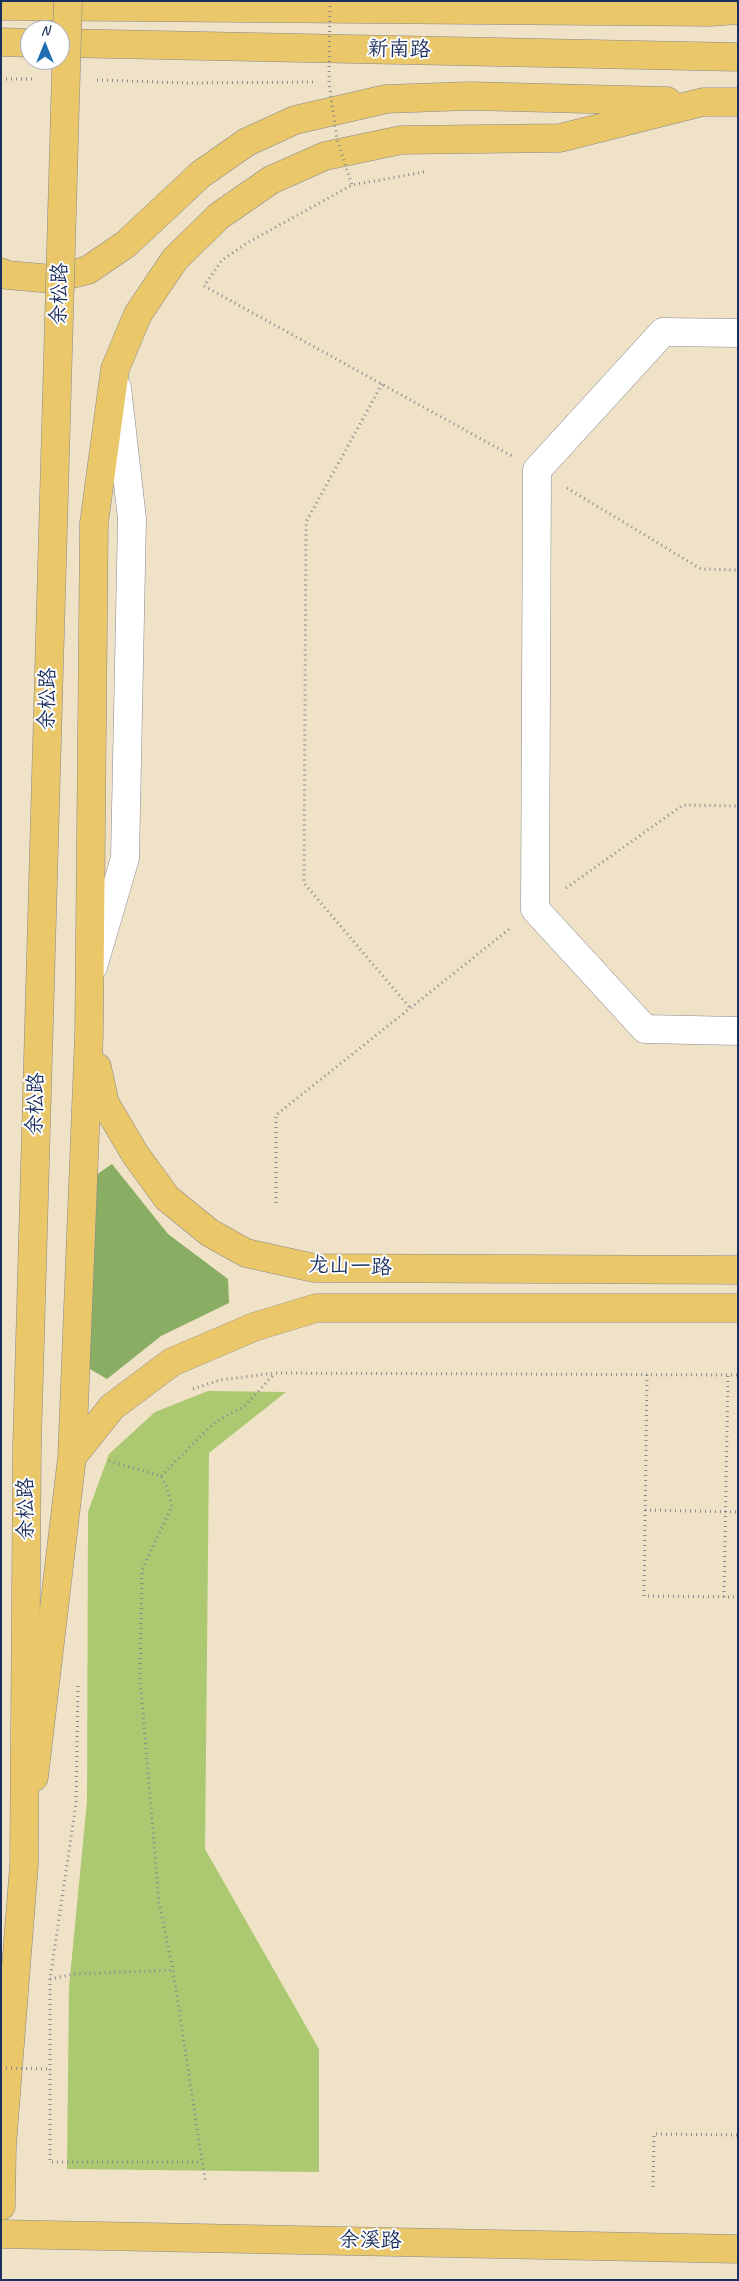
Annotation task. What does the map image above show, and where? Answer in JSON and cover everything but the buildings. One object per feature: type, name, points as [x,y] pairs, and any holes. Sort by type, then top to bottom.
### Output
[{"type":"main road","name":"余松路","points":[[1,2206],[2,2146],[24,1865],[26,1445],[68,1]]},
{"type":"main road","name":"新南路","points":[[1,6],[700,12],[738,10]]},
{"type":"main road","points":[[1,42],[20,43]]},
{"type":"main road","name":"新南路","points":[[70,43],[738,57]]},
{"type":"main road","points":[[1,272],[7,275],[53,279],[88,270],[126,244],[201,174],[247,142],[295,120],[386,98],[469,96],[738,102]]},
{"type":"main road","points":[[24,1865],[72,1457],[89,1034],[94,523],[115,369],[138,314],[175,258],[220,216],[271,180],[325,156],[402,140],[560,138],[703,102]]},
{"type":"main road","name":"龙山一路","points":[[89,1034],[105,1103],[135,1154],[167,1198],[210,1233],[246,1253],[314,1268],[738,1270]]},
{"type":"main road","name":"龙山一路","points":[[72,1457],[112,1407],[172,1362],[254,1326],[316,1308],[738,1308]]},
{"type":"main road","name":"余溪路","points":[[1,2234],[738,2249]]},
{"type":"street","points":[[738,333],[663,332],[537,470],[535,909],[645,1029],[738,1031]]},
{"type":"street","points":[[90,978],[125,858],[132,520],[115,369]]},
{"type":"path","points":[[330,1],[329,82],[336,140],[352,185]]},
{"type":"path","points":[[187,83],[329,82]]},
{"type":"path","points":[[426,172],[352,185],[249,242],[222,260],[204,286],[537,470],[701,569],[738,570]]},
{"type":"path","points":[[382,384],[306,522],[304,883],[410,1008]]},
{"type":"path","points":[[276,1203],[276,1115],[535,909],[684,805],[738,806]]},
{"type":"path","points":[[161,1476],[215,1422],[246,1405],[275,1373]]},
{"type":"path","points":[[186,1392],[220,1380],[275,1373],[738,1375]]},
{"type":"path","points":[[647,1375],[644,1596],[738,1597]]},
{"type":"path","points":[[724,1597],[728,1375]]},
{"type":"path","points":[[108,1460],[161,1476],[172,1506],[142,1570],[140,1677],[159,1903],[174,1970],[205,2180]]},
{"type":"path","points":[[645,1510],[738,1512]]},
{"type":"path","points":[[78,1676],[76,1804],[50,1978],[50,2162],[201,2162]]},
{"type":"path","points":[[50,1978],[74,1974],[174,1970]]},
{"type":"path","points":[[1,2068],[51,2069]]},
{"type":"path","points":[[653,2187],[654,2134],[738,2135]]},
{"type":"green space","points":[[112,1164],[168,1234],[228,1279],[229,1303],[161,1336],[107,1379],[88,1368],[96,1175]]},
{"type":"green space","points":[[208,1391],[286,1392],[209,1453],[205,1849],[319,2049],[319,2172],[67,2169],[69,1987],[87,1801],[88,1512],[109,1454],[155,1412]]}]
